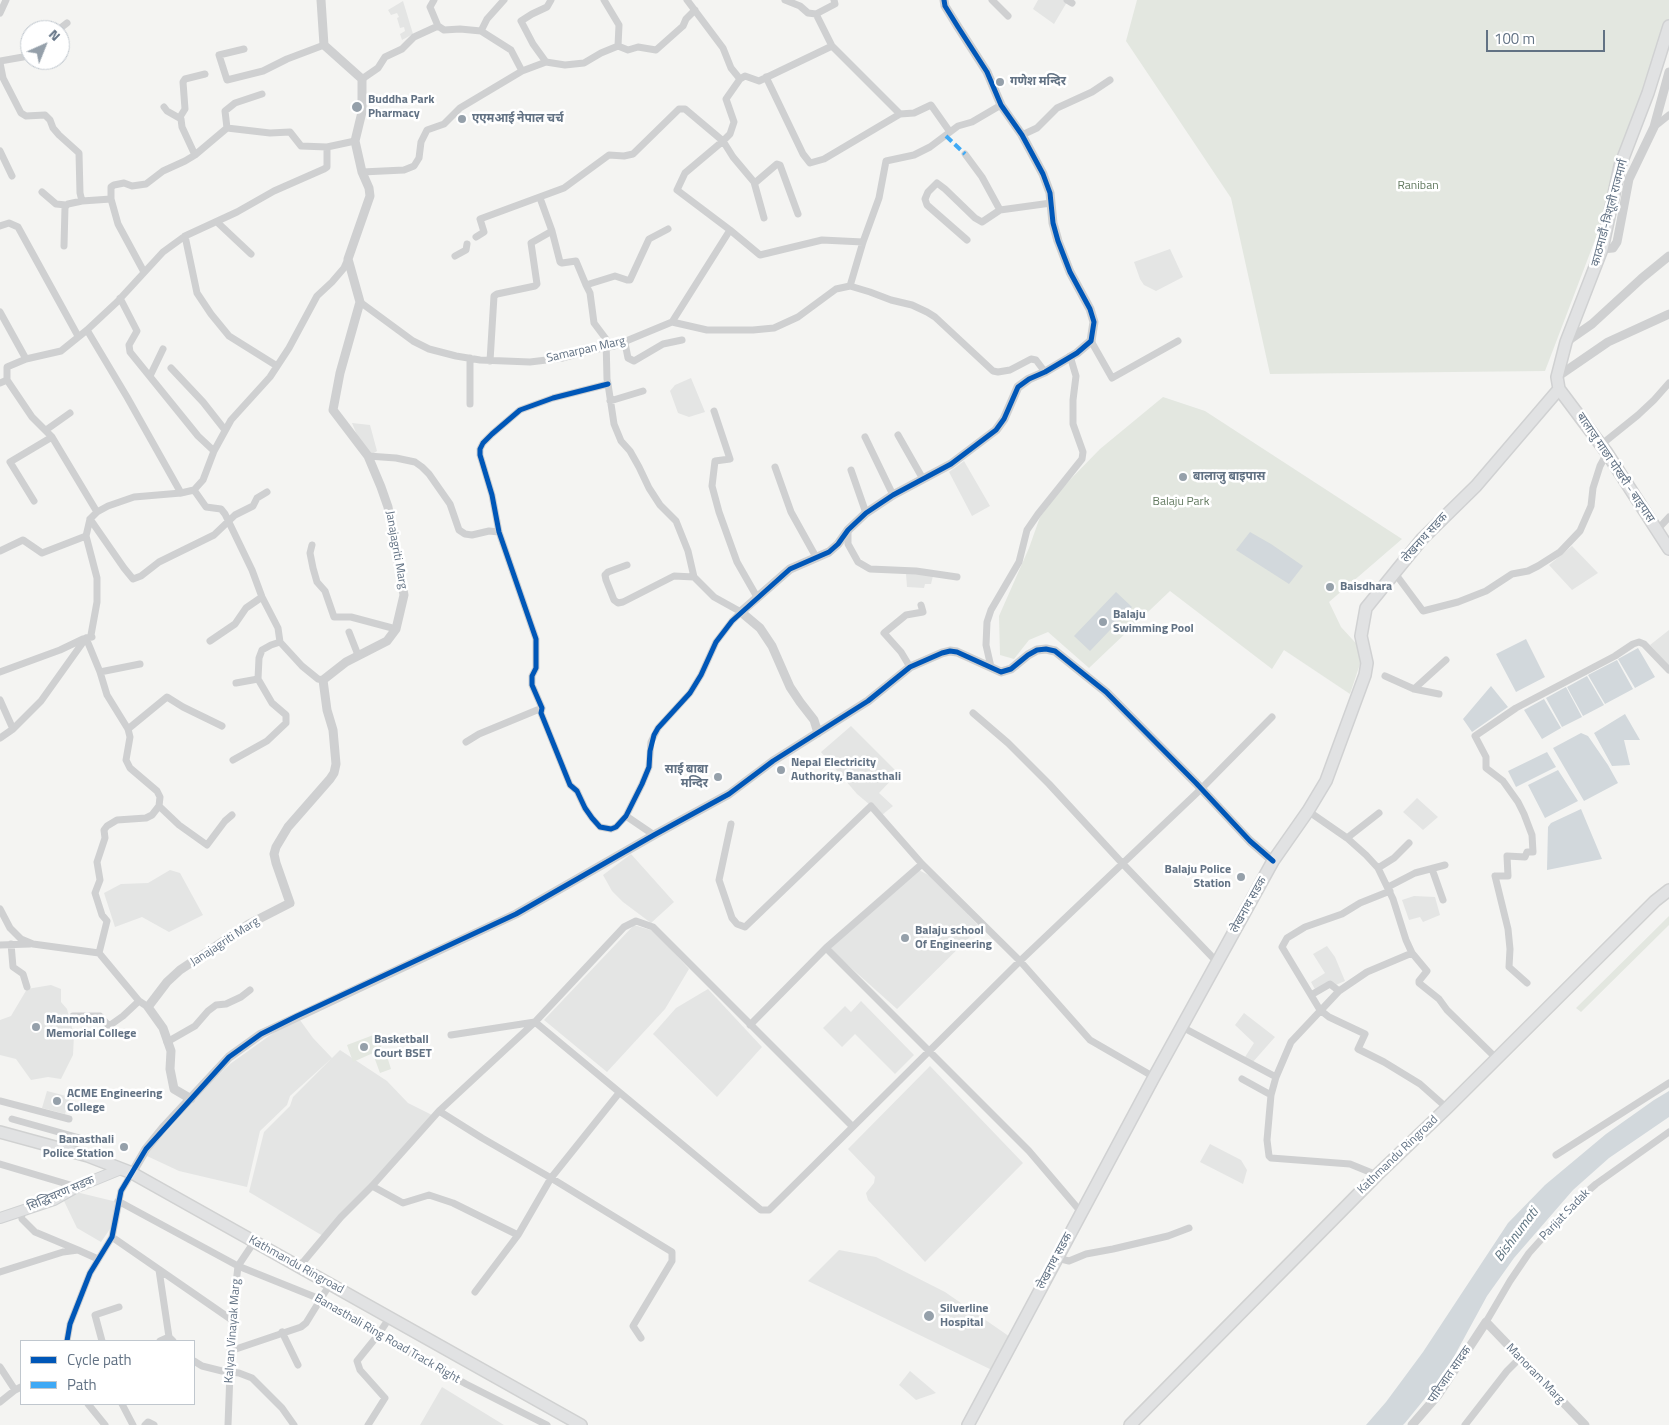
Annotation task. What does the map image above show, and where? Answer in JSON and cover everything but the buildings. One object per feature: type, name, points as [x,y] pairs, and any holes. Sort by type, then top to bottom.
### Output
[{"type":"main road","name":"काठमाडौं-त्रिशूली राजमार्ग","points":[[1558,383],[1566,342],[1602,249],[1620,166],[1648,93],[1669,26]]},
{"type":"main road","name":"बालाजु माछा पोखरी - बाइपास","points":[[1558,383],[1604,449],[1669,549]]},
{"type":"main road","name":"लेखनाथ सडक","points":[[968,1425],[1081,1212],[1273,861],[1308,811],[1326,781],[1367,663],[1361,636],[1366,608],[1422,538],[1485,477],[1558,383]]},
{"type":"main road","name":"Kathmandu Ringroad","points":[[1130,1425],[1377,1175],[1669,890]]},
{"type":"main road","name":"Kathmandu Ringroad","points":[[0,1132],[88,1156],[127,1171],[581,1425]]},
{"type":"main road","name":"सिद्धिचरण सडक","points":[[0,1218],[54,1200],[78,1187],[127,1171]]},
{"type":"street","points":[[0,13],[6,0]]},
{"type":"street","points":[[0,672],[92,637],[97,602],[96,578],[86,536],[90,519],[97,512],[108,506],[134,497],[194,490],[203,480],[214,451],[230,420],[270,377],[289,348],[317,296],[344,268],[370,196],[355,141],[362,112],[362,80],[324,45],[320,0]]},
{"type":"street","points":[[434,0],[430,6],[438,26],[444,30],[481,31],[511,50],[522,71]]},
{"type":"street","points":[[481,31],[487,19],[504,0]]},
{"type":"street","points":[[546,62],[533,44],[522,21],[547,7],[551,0]]},
{"type":"street","points":[[604,0],[619,25],[618,46]]},
{"type":"street","points":[[687,0],[723,48],[731,68],[740,79]]},
{"type":"street","points":[[785,0],[800,6],[808,13],[816,14],[835,4],[834,0]]},
{"type":"street","points":[[944,0],[945,6],[987,72],[1001,105],[1022,135],[1043,174],[1050,193],[1053,223],[1058,241],[1070,272],[1090,309],[1094,322],[1091,341],[1112,378],[1178,341]]},
{"type":"street","points":[[992,0],[1008,16]]},
{"type":"street","points":[[362,172],[404,170],[414,166],[419,158],[421,142],[427,130],[444,124],[460,108],[522,71],[546,62],[565,65],[584,63],[618,46],[628,50],[638,47],[656,50],[683,26],[694,10]]},
{"type":"street","points":[[816,14],[832,46],[900,114]]},
{"type":"street","points":[[362,80],[378,68],[385,57],[402,49],[414,37],[438,26]]},
{"type":"street","points":[[244,49],[219,55],[227,80],[263,71],[324,45]]},
{"type":"street","points":[[832,46],[759,81],[745,76],[740,79],[726,99],[734,122],[730,134],[684,173],[677,190],[760,255],[822,240],[862,242]]},
{"type":"street","points":[[20,57],[0,62],[3,78],[21,113],[26,116],[45,115],[59,135],[79,153],[82,202]]},
{"type":"street","points":[[1602,249],[1613,248],[1617,242],[1629,179],[1654,128],[1669,72]]},
{"type":"street","points":[[196,155],[182,127],[180,117],[185,109],[183,82],[185,79],[205,74]]},
{"type":"street","points":[[766,77],[803,154],[810,163],[824,158],[900,114],[914,113],[931,105],[950,132]]},
{"type":"street","points":[[1022,135],[1037,128],[1057,108],[1092,92],[1110,80]]},
{"type":"street","points":[[227,128],[225,111],[235,103],[262,94]]},
{"type":"street","points":[[850,286],[862,242],[880,198],[886,161],[914,155],[930,147],[958,126],[972,122],[1001,105]]},
{"type":"street","points":[[164,107],[170,113],[180,117]]},
{"type":"street","points":[[476,237],[484,232],[480,219],[564,188],[609,156],[633,154],[680,109],[685,109],[723,141],[733,157],[754,182],[764,218]]},
{"type":"street","points":[[1654,128],[1669,115]]},
{"type":"street","points":[[144,272],[118,224],[111,199],[111,187],[114,185],[124,183],[132,186],[146,184],[163,171],[196,155],[227,128],[270,133],[290,132],[301,146],[327,147],[355,141]]},
{"type":"street","points":[[97,512],[52,437],[32,417],[4,382],[7,367],[26,359],[61,351],[87,330],[120,298],[163,252],[185,236],[237,212],[274,191],[324,169],[327,167],[327,147]]},
{"type":"street","points":[[0,151],[12,176]]},
{"type":"street","points":[[964,154],[982,177],[1000,210]]},
{"type":"street","points":[[754,182],[777,164],[780,165],[798,214]]},
{"type":"street","points":[[967,240],[926,205],[925,199],[928,192],[937,183],[975,218],[982,222],[1000,210],[1052,203]]},
{"type":"street","points":[[42,192],[56,204],[66,205],[111,199]]},
{"type":"street","points":[[540,198],[552,230],[560,262],[576,261],[590,293],[594,323],[606,339],[610,401],[614,424],[621,441],[630,451],[660,505],[676,521],[688,551],[694,576],[714,597],[741,612],[760,628],[772,646],[790,686],[814,720],[818,733]]},
{"type":"street","points":[[64,246],[66,205]]},
{"type":"street","points":[[217,222],[251,254]]},
{"type":"street","points":[[0,226],[8,223],[18,227],[78,336]]},
{"type":"street","points":[[586,285],[615,276],[630,280],[649,239],[668,229]]},
{"type":"street","points":[[490,361],[494,296],[535,286],[538,282],[531,243],[552,230]]},
{"type":"street","points":[[730,230],[672,322],[708,330],[774,328],[798,317],[836,289],[850,286],[912,305],[927,312],[935,317],[993,371],[1010,370],[1030,359],[1036,360],[1044,372]]},
{"type":"street","points":[[185,236],[197,293],[211,314],[229,336],[277,366]]},
{"type":"street","points":[[456,256],[466,250],[468,244]]},
{"type":"street","points":[[1566,342],[1592,324],[1669,256]]},
{"type":"street","points":[[348,258],[360,302]]},
{"type":"street","points":[[120,298],[137,331],[129,345],[130,352],[198,436],[214,451]]},
{"type":"street","name":"Samarpan Marg","points":[[360,302],[414,341],[429,349],[456,356],[490,361],[530,362],[563,358],[625,343],[647,331],[672,322]]},
{"type":"street","name":"Janajagriti Marg","points":[[360,302],[340,373],[333,410],[368,456],[388,507],[404,595],[396,629]]},
{"type":"street","points":[[1558,383],[1608,342],[1669,314]]},
{"type":"street","points":[[1,316],[26,359]]},
{"type":"street","points":[[87,330],[127,396],[181,493]]},
{"type":"street","points":[[625,343],[628,358],[634,361],[663,344],[682,340]]},
{"type":"street","points":[[608,384],[553,398],[520,410],[483,442],[480,455],[492,495],[499,532],[536,639],[536,668],[532,676],[532,685],[542,708],[541,713],[546,728],[566,777],[570,785],[577,790],[585,808],[600,827],[612,829],[626,816],[649,768],[650,751],[658,728],[690,693],[716,642],[741,612],[790,569],[828,552],[838,544],[848,530],[866,513],[893,495],[950,464],[996,430],[1004,420],[1018,387],[1077,352],[1091,341]]},
{"type":"street","points":[[150,376],[163,349]]},
{"type":"street","points":[[991,667],[986,645],[987,622],[991,610],[1019,562],[1027,530],[1082,459],[1083,452],[1073,424],[1076,376],[1070,356]]},
{"type":"street","points":[[470,358],[470,404]]},
{"type":"street","points":[[171,368],[203,402],[225,430]]},
{"type":"street","points":[[1394,572],[1423,611],[1458,602],[1486,591],[1512,574],[1528,571],[1560,552],[1580,531],[1591,506],[1593,488],[1604,449],[1669,383]]},
{"type":"street","points":[[610,401],[643,391]]},
{"type":"street","points":[[714,411],[730,459],[715,461],[712,486],[737,562],[757,597]]},
{"type":"street","points":[[46,430],[70,413]]},
{"type":"street","points":[[898,435],[923,479]]},
{"type":"street","points":[[34,502],[10,462],[52,437]]},
{"type":"street","points":[[865,438],[893,495]]},
{"type":"street","points":[[368,456],[396,458],[415,462],[429,474],[450,504],[459,530],[465,534],[472,535],[489,531],[499,532]]},
{"type":"street","points":[[775,467],[791,512],[816,557]]},
{"type":"street","points":[[851,470],[866,513]]},
{"type":"street","points":[[194,490],[206,508],[221,509],[229,520],[278,628],[280,642],[302,666],[318,679],[323,680],[346,662],[387,642],[396,629],[351,617],[334,617],[325,591],[317,582],[312,568],[310,553],[312,544]]},
{"type":"street","points":[[90,519],[133,579],[141,576],[158,562],[214,535],[235,515],[253,506],[257,498],[267,492]]},
{"type":"street","points":[[1657,530],[1669,517]]},
{"type":"street","points":[[848,530],[848,544],[858,562],[870,569],[916,571],[957,577]]},
{"type":"street","points":[[0,551],[24,540],[42,554],[86,536]]},
{"type":"street","points":[[627,565],[605,575],[614,600],[618,603],[674,576],[694,576]]},
{"type":"street","points":[[210,640],[235,624],[246,608],[262,596]]},
{"type":"street","points":[[910,667],[902,652],[884,633],[906,615],[923,612],[921,605]]},
{"type":"street","points":[[349,632],[358,655]]},
{"type":"street","points":[[86,638],[107,695],[128,729],[130,737],[126,760],[130,768],[157,791],[160,797],[159,806],[152,815],[146,818],[117,820],[106,826],[104,830],[105,838],[97,862],[100,880],[95,893],[102,915],[107,921],[100,952]]},
{"type":"street","points":[[0,738],[13,730],[41,701],[86,638]]},
{"type":"street","points":[[233,760],[267,741],[286,723],[286,715],[272,704],[258,679],[259,658],[262,650],[280,642]]},
{"type":"street","points":[[1527,983],[1509,967],[1508,929],[1495,876],[1508,876],[1507,856],[1524,857],[1527,852],[1533,852],[1532,835],[1524,814],[1503,781],[1486,768],[1486,757],[1475,736],[1516,708],[1615,656],[1633,644],[1639,642],[1644,644],[1669,670]]},
{"type":"street","points":[[67,1340],[70,1324],[90,1273],[112,1237],[118,1201],[127,1171],[229,1057],[261,1034],[516,914],[654,834],[730,794],[773,761],[868,701],[910,667],[942,653],[957,652],[1001,672],[1011,669],[1037,650],[1055,651],[1106,692],[1250,841],[1273,861]]},
{"type":"street","points":[[1414,689],[1446,660]]},
{"type":"street","points":[[100,672],[140,664]]},
{"type":"street","points":[[1385,676],[1414,689],[1439,694]]},
{"type":"street","points":[[236,682],[258,679]]},
{"type":"street","name":"Janajagriti Marg","points":[[148,1008],[167,982],[180,970],[249,924],[290,903],[276,863],[274,854],[276,847],[282,834],[330,779],[336,764],[333,730],[327,710],[323,680]]},
{"type":"street","points":[[128,729],[167,697],[182,707],[222,726]]},
{"type":"street","points":[[0,700],[13,730]]},
{"type":"street","points":[[466,742],[480,734],[542,708]]},
{"type":"street","points":[[973,712],[1008,743],[1218,962]]},
{"type":"street","points":[[451,1035],[534,1022],[761,1210],[769,1210],[1020,961],[1201,789],[1272,717]]},
{"type":"street","points":[[159,806],[179,825],[207,845],[225,821],[232,815]]},
{"type":"street","points":[[732,824],[718,880],[732,918],[737,924],[745,927],[871,806],[922,864],[1020,961],[1090,1040],[1154,1078]]},
{"type":"street","points":[[1308,811],[1347,838],[1366,854],[1378,868],[1389,889],[1412,953],[1427,971],[1419,983],[1439,999],[1447,1010],[1496,1058]]},
{"type":"street","points":[[1347,838],[1379,813]]},
{"type":"street","points":[[626,816],[654,834]]},
{"type":"street","points":[[1378,868],[1394,858],[1409,844]]},
{"type":"street","points":[[750,1024],[826,948],[922,864]]},
{"type":"street","points":[[1445,865],[1406,876],[1389,889],[1342,914],[1305,927],[1287,938],[1282,947],[1320,1010],[1329,1017],[1364,1032],[1365,1034],[1358,1049],[1420,1084],[1446,1108]]},
{"type":"street","points":[[1432,869],[1443,900]]},
{"type":"street","points":[[0,909],[10,928],[21,940],[32,944]]},
{"type":"street","points":[[299,1267],[341,1217],[372,1186],[439,1110],[534,1022],[624,927],[636,921],[653,927],[852,1126]]},
{"type":"street","points":[[0,944],[32,944],[100,952],[139,1001],[148,1008],[162,1028],[170,1051],[170,1069],[174,1090],[191,1100]]},
{"type":"street","points":[[11,944],[13,967],[23,974],[27,987]]},
{"type":"street","points":[[826,948],[1029,1151],[1081,1212]]},
{"type":"street","points":[[1377,1175],[1350,1164],[1271,1158],[1267,1140],[1271,1095],[1291,1042],[1320,1010],[1339,991],[1367,972],[1412,953]]},
{"type":"street","points":[[1311,995],[1330,984],[1339,991]]},
{"type":"street","points":[[167,1042],[195,1026],[216,1005],[226,1004],[241,997],[250,990]]},
{"type":"street","points":[[73,1016],[100,1016],[109,1026],[139,1001]]},
{"type":"street","points":[[1182,1027],[1276,1078]]},
{"type":"street","points":[[1242,1079],[1271,1095]]},
{"type":"street","points":[[1556,1155],[1669,1083]]},
{"type":"street","points":[[475,1292],[518,1235],[551,1178],[619,1093]]},
{"type":"street","points":[[0,1101],[69,1119]]},
{"type":"street","points":[[439,1110],[482,1138],[672,1252],[672,1260],[633,1326],[641,1338]]},
{"type":"street","points":[[12,1119],[94,1142]]},
{"type":"street","name":"Parijat Sadak","points":[[1486,1322],[1529,1253],[1574,1204],[1631,1158],[1669,1132]]},
{"type":"street","points":[[0,1164],[78,1187]]},
{"type":"street","points":[[372,1186],[403,1203],[429,1195],[453,1203],[518,1235]]},
{"type":"street","name":"Banasthali Ring Road Track Right","points":[[118,1201],[238,1266],[320,1300],[466,1384],[547,1425]]},
{"type":"street","points":[[21,1211],[22,1218],[35,1232],[98,1259]]},
{"type":"street","points":[[1057,1258],[1069,1261],[1086,1254],[1168,1236],[1189,1228]]},
{"type":"street","points":[[112,1237],[232,1320]]},
{"type":"street","name":"Kalyan Vinayak Marg","points":[[228,1425],[230,1351],[238,1266],[254,1242]]},
{"type":"street","points":[[0,1272],[63,1252],[78,1250]]},
{"type":"street","points":[[159,1270],[171,1339]]},
{"type":"street","points":[[230,1351],[301,1327],[306,1323],[330,1284]]},
{"type":"street","points":[[102,1340],[95,1315],[120,1307]]},
{"type":"street","points":[[368,1425],[385,1398],[360,1370],[357,1363],[358,1358],[378,1335],[390,1317]]},
{"type":"street","name":"Manoram Marg","points":[[1486,1322],[1584,1425]]},
{"type":"street","name":"पारिजात सादक","points":[[1412,1425],[1442,1388],[1486,1322]]},
{"type":"street","points":[[282,1332],[298,1365]]},
{"type":"street","points":[[1465,1425],[1507,1371],[1520,1358]]},
{"type":"street","points":[[195,1362],[202,1366],[230,1373],[239,1373],[252,1378],[282,1408],[294,1425]]},
{"type":"street","points":[[0,1367],[18,1389],[0,1402]]},
{"type":"street","points":[[89,1405],[106,1425]]},
{"type":"street","points":[[123,1405],[133,1425]]},
{"type":"street","points":[[145,1425],[148,1422],[154,1425]]},
{"type":"shaded area","points":[[1038,0],[1063,0],[1067,2],[1054,24],[1033,9]]},
{"type":"shaded area","points":[[403,1],[413,34],[402,40],[400,34],[405,31],[404,27],[400,28],[397,13],[391,15],[388,10]]},
{"type":"shaded area","points":[[1170,249],[1183,277],[1156,291],[1144,285],[1134,262]]},
{"type":"shaded area","points":[[691,378],[705,412],[689,417],[678,413],[670,391],[675,385]]},
{"type":"shaded area","points":[[352,423],[370,425],[377,451],[371,455],[357,435]]},
{"type":"shaded area","points":[[964,461],[990,506],[972,516],[949,472]]},
{"type":"shaded area","points":[[1572,546],[1598,573],[1572,590],[1549,565]]},
{"type":"shaded area","points":[[913,573],[933,576],[931,584],[925,584],[924,588],[907,587],[906,574]]},
{"type":"shaded area","points":[[1669,630],[1669,666],[1650,645]]},
{"type":"shaded area","points":[[851,726],[898,773],[879,793],[893,806],[882,815],[857,794],[821,752]]},
{"type":"shaded area","points":[[1417,798],[1438,817],[1423,830],[1403,812]]},
{"type":"shaded area","points":[[631,854],[674,902],[651,923],[623,902],[612,891],[603,875]]},
{"type":"shaded area","name":"Balaju school Of Engineering","points":[[917,869],[932,877],[980,927],[897,1009],[830,949]]},
{"type":"shaded area","points":[[170,870],[180,873],[203,915],[169,932],[142,917],[115,927],[104,893],[121,884],[148,883]]},
{"type":"shaded area","points":[[1414,896],[1435,897],[1440,915],[1423,922],[1420,917],[1409,920],[1402,900]]},
{"type":"shaded area","points":[[634,925],[654,931],[689,969],[665,1009],[607,1072],[544,1020]]},
{"type":"shaded area","points":[[1327,946],[1335,957],[1345,981],[1317,993],[1311,982],[1325,973],[1313,954]]},
{"type":"shaded area","name":"Manmohan Memorial College","points":[[51,985],[61,989],[61,1002],[67,1009],[74,1035],[73,1055],[61,1079],[48,1077],[31,1080],[16,1059],[0,1055],[0,1020],[11,1016],[27,989]]},
{"type":"shaded area","points":[[708,989],[762,1047],[717,1097],[653,1034],[676,1008]]},
{"type":"shaded area","points":[[861,1001],[914,1055],[895,1074],[855,1034],[842,1047],[823,1028],[845,1006],[851,1012]]},
{"type":"shaded area","points":[[1244,1013],[1275,1037],[1252,1063],[1245,1057],[1254,1043],[1235,1025]]},
{"type":"shaded area","points":[[297,1016],[313,1038],[332,1058],[290,1096],[287,1105],[260,1131],[247,1187],[179,1171],[147,1156],[160,1135],[182,1110],[230,1064]]},
{"type":"shaded area","points":[[340,1050],[387,1081],[408,1103],[436,1117],[323,1236],[249,1192],[264,1132],[290,1106],[293,1097]]},
{"type":"shaded area","points":[[930,1066],[1023,1163],[925,1262],[868,1200],[866,1193],[874,1183],[875,1177],[848,1149]]},
{"type":"shaded area","name":"ACME Engineering College","points":[[47,1091],[70,1097],[65,1114],[42,1108]]},
{"type":"shaded area","points":[[1210,1144],[1241,1160],[1247,1170],[1243,1184],[1200,1162]]},
{"type":"shaded area","points":[[72,1191],[117,1202],[110,1229],[101,1242],[77,1228],[64,1201]]},
{"type":"shaded area","name":"Silverline Hospital","points":[[839,1250],[876,1257],[945,1292],[1013,1339],[996,1372],[808,1281]]},
{"type":"shaded area","points":[[910,1371],[936,1393],[916,1400],[899,1385]]},
{"type":"shaded area","points":[[442,1387],[504,1425],[420,1425]]},
{"type":"green space","name":"Raniban","points":[[1137,0],[1669,0],[1669,46],[1545,371],[1270,374],[1231,198],[1126,41]]},
{"type":"green space","name":"Balaju Park","points":[[1163,397],[1205,411],[1402,539],[1329,602],[1341,627],[1364,652],[1350,694],[1284,650],[1272,669],[1170,591],[1089,668],[1048,632],[1029,640],[1014,659],[1000,655],[999,616],[1029,548],[1040,517],[1059,491],[1100,449]]},
{"type":"green space","points":[[1669,916],[1669,925],[1581,1012],[1576,1008]]},
{"type":"green space","name":"Basketball Court BSET","points":[[376,1034],[382,1049],[353,1062],[347,1045]]},
{"type":"green space","points":[[385,1050],[391,1069],[380,1073],[373,1054]]},
{"type":"water","points":[[1250,532],[1303,566],[1289,584],[1236,550]]},
{"type":"water","name":"Balaju Swimming Pool","points":[[1116,592],[1132,607],[1090,651],[1074,636]]},
{"type":"water","points":[[1526,639],[1545,677],[1516,692],[1496,654]]},
{"type":"water","points":[[1638,648],[1655,677],[1635,688],[1618,659]]},
{"type":"water","points":[[1617,660],[1633,689],[1605,704],[1588,675]]},
{"type":"water","points":[[1587,676],[1604,705],[1583,716],[1567,687]]},
{"type":"water","points":[[1491,686],[1508,707],[1472,732],[1463,719]]},
{"type":"water","points":[[1566,687],[1582,717],[1562,727],[1546,698]]},
{"type":"water","points":[[1544,699],[1561,728],[1542,739],[1524,710]]},
{"type":"water","points":[[1625,714],[1640,740],[1624,740],[1630,765],[1612,766],[1594,733]]},
{"type":"water","points":[[1581,733],[1588,736],[1618,783],[1584,801],[1553,748]]},
{"type":"water","points":[[1547,752],[1556,767],[1516,787],[1508,771]]},
{"type":"water","points":[[1558,770],[1578,801],[1545,818],[1528,785]]},
{"type":"water","points":[[1581,809],[1602,859],[1547,870],[1548,827],[1551,823]]},
{"type":"water","name":"Bishnumati","points":[[1669,1091],[1669,1117],[1609,1158],[1573,1190],[1514,1258],[1487,1296],[1444,1375],[1405,1423],[1403,1425],[1366,1425],[1386,1402],[1423,1352],[1508,1223],[1545,1185],[1606,1134]]},
{"type":"marked path","points":[[946,136],[965,154]]},
{"type":"cycle path","points":[[608,384],[553,398],[520,410],[483,443],[480,455],[492,495],[499,532],[536,639],[536,668],[532,676],[532,685],[542,708],[541,713],[570,785],[577,791],[585,808],[600,827],[611,829],[616,827],[626,816],[642,784],[649,767],[650,751],[658,728],[690,693],[701,675],[716,642],[732,621],[790,569],[829,552],[866,513],[893,495],[951,464],[996,430],[1004,419],[1018,387],[1077,353],[1091,341],[1094,322],[1090,309],[1070,272],[1058,241],[1053,223],[1050,193],[1043,174],[1022,135],[1001,105],[987,72],[945,6],[944,0]]},
{"type":"cycle path","points":[[67,1340],[70,1324],[90,1273],[112,1237],[121,1191],[146,1149],[229,1057],[261,1034],[297,1016],[516,914],[729,794],[773,761],[868,701],[910,667],[942,653],[957,652],[1001,672],[1011,669],[1037,650],[1055,651],[1106,692],[1250,841],[1273,861]]},
{"type":"place","name":"गणेश मन्दिर","points":[[1000,82]]},
{"type":"place","name":"Buddha Park Pharmacy","points":[[357,107]]},
{"type":"place","name":"एएमआई नेपाल चर्च","points":[[462,119]]},
{"type":"place","name":"बालाजु बाइपास","points":[[1183,477]]},
{"type":"place","name":"Baisdhara","points":[[1330,587]]},
{"type":"place","name":"Balaju Swimming Pool","points":[[1103,622]]},
{"type":"place","name":"Nepal Electricity Authority, Banasthali","points":[[781,770]]},
{"type":"place","name":"साई बाबा मन्दिर","points":[[718,777]]},
{"type":"place","name":"Balaju Police Station","points":[[1241,877]]},
{"type":"place","name":"Balaju school Of Engineering","points":[[905,938]]},
{"type":"place","name":"Manmohan Memorial College","points":[[36,1027]]},
{"type":"place","name":"Basketball Court BSET","points":[[364,1047]]},
{"type":"place","name":"ACME Engineering College","points":[[57,1101]]},
{"type":"place","name":"Banasthali Police Station","points":[[124,1147]]},
{"type":"place","name":"Silverline Hospital","points":[[929,1316]]}]
